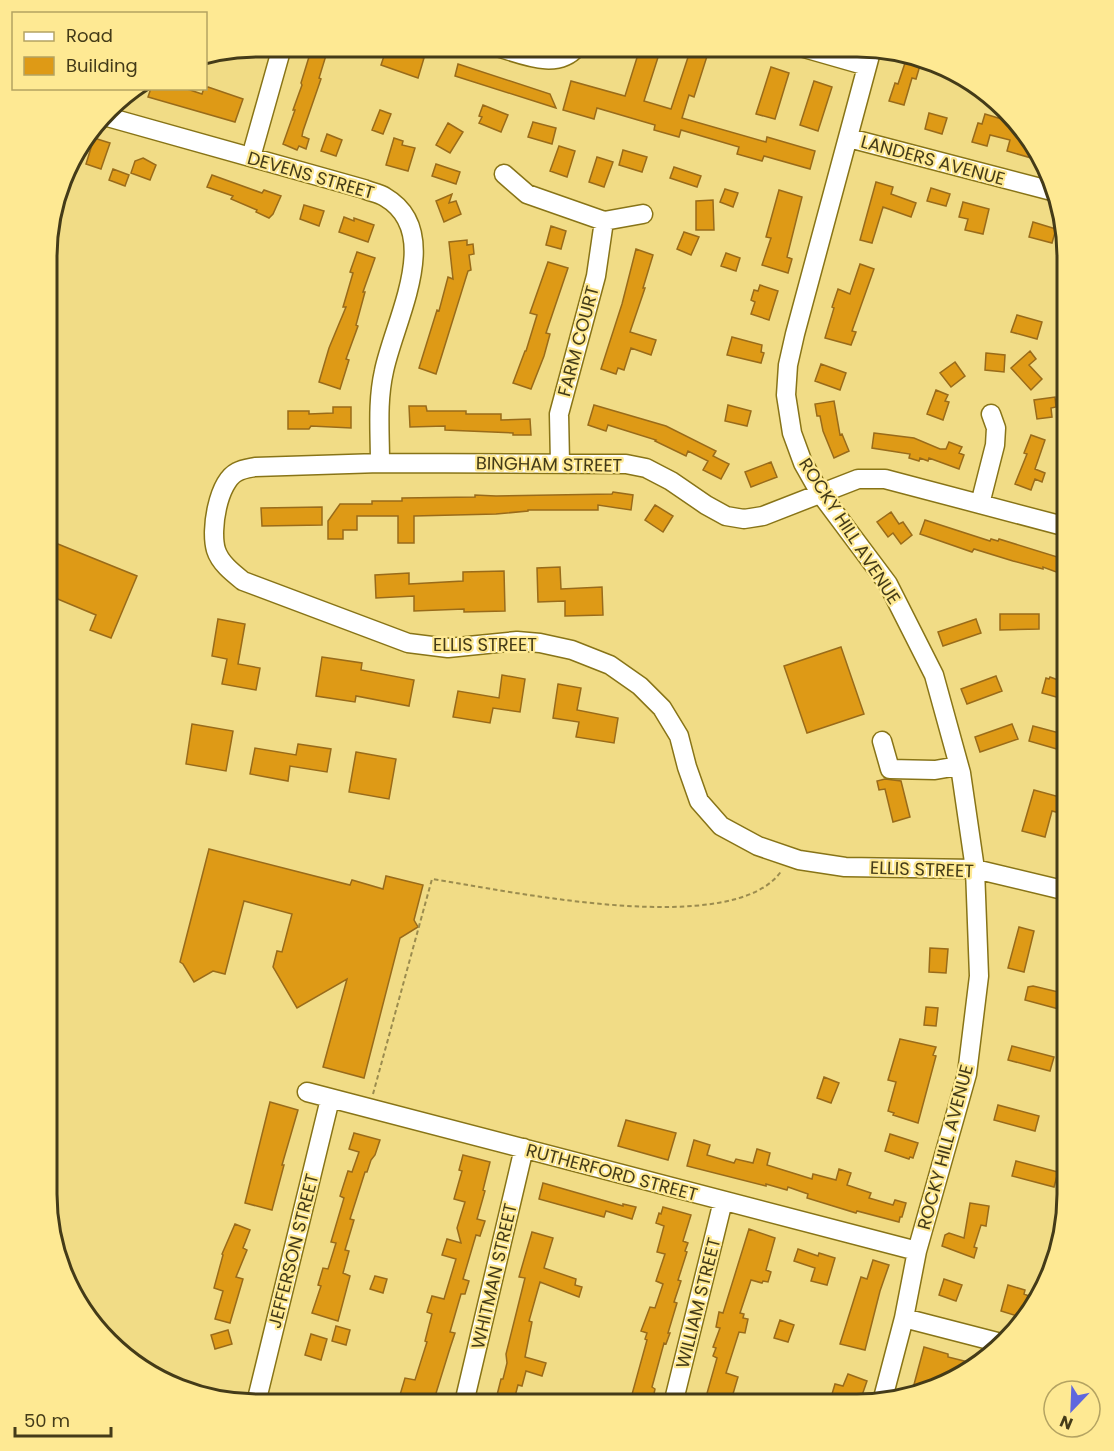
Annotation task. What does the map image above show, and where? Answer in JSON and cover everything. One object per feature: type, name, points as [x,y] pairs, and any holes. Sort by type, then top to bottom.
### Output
[{"type":"street","points":[[251,157],[279,57]]},
{"type":"street","points":[[531,57],[555,60],[561,57]]},
{"type":"street","points":[[836,57],[867,66]]},
{"type":"street","name":"ROCKY HILL AVENUE","points":[[869,58],[788,365],[786,395],[792,433],[803,463],[820,492],[888,584],[934,675],[958,766],[975,868],[979,976],[967,1074],[917,1251],[904,1318],[885,1392]]},
{"type":"street","name":"DEVENS STREET","points":[[113,119],[385,197],[402,211],[411,227],[415,246],[413,269],[384,369],[379,396],[380,463]]},
{"type":"street","name":"LANDERS AVENUE","points":[[849,138],[1044,189]]},
{"type":"street","points":[[504,174],[527,194],[604,221],[643,214]]},
{"type":"street","name":"FARM COURT","points":[[560,462],[560,414],[596,276],[604,221]]},
{"type":"street","points":[[980,504],[995,445],[996,428],[991,414]]},
{"type":"street","name":"BINGHAM STREET","points":[[225,483],[236,472],[255,467],[380,463],[626,464],[646,468],[726,516],[744,519],[763,516],[858,479],[885,479],[1057,524]]},
{"type":"street","name":"ELLIS STREET","points":[[225,483],[214,525],[216,550],[229,570],[243,581],[408,643],[448,648],[517,641],[540,643],[572,650],[610,665],[640,686],[662,708],[679,736],[699,801],[721,826],[758,846],[799,861],[845,867],[975,868],[1057,888]]},
{"type":"street","points":[[882,741],[890,769],[935,770],[958,766]]},
{"type":"street","name":"RUTHERFORD STREET","points":[[307,1092],[917,1251]]},
{"type":"street","name":"JEFFERSON STREET","points":[[258,1394],[330,1099]]},
{"type":"street","name":"WHITMAN STREET","points":[[466,1394],[524,1148]]},
{"type":"street","name":"WILLIAM STREET","points":[[675,1394],[723,1202]]},
{"type":"street","points":[[904,1318],[992,1341]]},
{"type":"path","points":[[372,1099],[432,879],[592,904],[687,907],[724,903],[746,895],[776,878],[783,868]]},
{"type":"building","points":[[309,57],[326,57],[319,78],[321,79],[303,131],[302,136],[309,139],[306,149],[299,146],[297,150],[283,144],[295,110],[293,110]]},
{"type":"building","points":[[384,57],[424,58],[418,78],[381,65]]},
{"type":"building","points":[[637,57],[658,57],[644,101],[671,109],[688,57],[707,57],[694,97],[689,95],[682,118],[766,142],[767,137],[815,151],[810,169],[764,156],[762,161],[737,154],[739,147],[681,130],[679,137],[654,130],[655,125],[597,108],[594,119],[563,110],[571,81],[625,96]]},
{"type":"building","points":[[905,63],[919,68],[916,79],[912,78],[904,105],[889,101],[895,83],[898,84]]},
{"type":"building","points":[[458,64],[550,94],[556,108],[455,76]]},
{"type":"building","points":[[771,67],[789,73],[775,119],[756,114]]},
{"type":"building","points":[[814,81],[832,87],[818,131],[800,125]]},
{"type":"building","points":[[207,87],[243,99],[235,122],[148,97],[150,90],[190,90],[202,94]]},
{"type":"building","points":[[483,105],[508,115],[501,132],[479,123]]},
{"type":"building","points":[[380,110],[391,114],[383,134],[372,130]]},
{"type":"building","points":[[929,113],[947,118],[942,134],[925,129]]},
{"type":"building","points":[[985,114],[1001,119],[1030,158],[1007,151],[1010,140],[990,135],[987,146],[972,142],[978,123],[982,124]]},
{"type":"building","points":[[533,122],[556,128],[552,144],[528,137]]},
{"type":"building","points":[[448,123],[463,132],[450,153],[436,145]]},
{"type":"building","points":[[327,134],[342,140],[336,156],[321,151]]},
{"type":"building","points":[[394,138],[403,141],[402,145],[415,148],[408,171],[386,165]]},
{"type":"building","points":[[96,139],[110,143],[101,169],[86,164]]},
{"type":"building","points":[[559,146],[575,151],[567,177],[550,171]]},
{"type":"building","points":[[623,150],[647,157],[642,172],[619,165]]},
{"type":"building","points":[[597,157],[613,162],[604,187],[589,182]]},
{"type":"building","points":[[143,158],[156,165],[150,180],[131,173],[135,161]]},
{"type":"building","points":[[436,164],[460,172],[456,184],[432,176]]},
{"type":"building","points":[[674,167],[701,176],[697,187],[670,178]]},
{"type":"building","points":[[113,169],[129,175],[125,186],[109,180]]},
{"type":"building","points":[[212,175],[262,193],[264,190],[281,196],[273,214],[269,218],[231,199],[233,196],[207,187]]},
{"type":"building","points":[[876,182],[893,187],[891,194],[916,203],[911,217],[883,207],[872,243],[860,240]]},
{"type":"building","points":[[931,188],[950,194],[946,206],[927,201]]},
{"type":"building","points":[[725,189],[738,193],[733,207],[720,202]]},
{"type":"building","points":[[779,190],[802,197],[787,257],[792,259],[788,273],[762,265],[771,238],[766,237]]},
{"type":"building","points":[[452,194],[449,203],[456,201],[461,214],[444,222],[436,201]]},
{"type":"building","points":[[713,200],[714,230],[696,230],[696,201]]},
{"type":"building","points":[[963,202],[989,209],[983,234],[965,230],[968,219],[959,217]]},
{"type":"building","points":[[304,205],[324,211],[319,226],[300,219]]},
{"type":"building","points":[[344,217],[374,225],[368,242],[339,232]]},
{"type":"building","points":[[1033,222],[1055,229],[1052,243],[1029,237]]},
{"type":"building","points":[[551,226],[566,231],[561,249],[546,245]]},
{"type":"building","points":[[684,232],[699,237],[691,255],[677,249]]},
{"type":"building","points":[[467,240],[467,245],[473,244],[474,254],[469,255],[471,270],[468,271],[436,374],[419,368],[448,277],[453,279],[449,242]]},
{"type":"building","points":[[636,249],[653,255],[630,332],[656,340],[651,355],[631,348],[624,370],[618,368],[616,374],[601,369],[622,304]]},
{"type":"building","points":[[357,252],[375,258],[363,292],[365,292],[356,325],[358,326],[346,359],[349,360],[340,389],[319,382],[329,348],[346,307],[343,307],[353,273],[350,272]]},
{"type":"building","points":[[726,253],[740,258],[736,271],[721,266]]},
{"type":"building","points":[[548,262],[568,268],[546,333],[550,334],[544,356],[531,389],[513,383],[537,315],[530,313]]},
{"type":"building","points":[[860,264],[874,269],[852,331],[856,332],[851,345],[825,338],[838,289],[850,294]]},
{"type":"building","points":[[760,285],[778,291],[769,320],[751,314],[755,302],[751,300],[754,290],[758,291]]},
{"type":"building","points":[[1017,315],[1042,322],[1037,339],[1011,332]]},
{"type":"building","points":[[732,337],[762,345],[761,352],[764,353],[761,363],[727,355]]},
{"type":"building","points":[[1030,351],[1036,359],[1029,365],[1042,379],[1031,390],[1011,368]]},
{"type":"building","points":[[986,353],[1005,355],[1004,372],[985,370]]},
{"type":"building","points":[[955,362],[965,376],[951,387],[940,373]]},
{"type":"building","points":[[821,364],[846,373],[840,390],[815,381]]},
{"type":"building","points":[[936,390],[948,395],[945,401],[949,402],[943,420],[927,414]]},
{"type":"building","points":[[1055,397],[1056,407],[1051,408],[1052,417],[1037,419],[1034,400]]},
{"type":"building","points":[[834,401],[840,435],[842,434],[849,451],[834,458],[823,431],[820,416],[817,416],[815,404]]},
{"type":"building","points":[[594,405],[666,426],[716,451],[713,456],[729,464],[721,479],[703,470],[708,461],[688,451],[686,456],[656,440],[608,425],[606,431],[588,425]]},
{"type":"building","points":[[728,405],[751,411],[747,426],[725,421]]},
{"type":"building","points":[[409,406],[426,406],[427,411],[501,414],[501,420],[530,419],[531,435],[445,430],[445,426],[410,427]]},
{"type":"building","points":[[333,407],[351,407],[351,428],[311,426],[309,429],[288,429],[288,411],[309,411],[309,414],[333,413]]},
{"type":"building","points":[[874,433],[914,438],[940,449],[946,449],[949,442],[962,447],[959,453],[964,455],[959,469],[929,458],[928,461],[920,458],[919,461],[909,458],[910,454],[872,448]]},
{"type":"building","points":[[1031,435],[1045,440],[1035,469],[1045,473],[1042,482],[1035,479],[1031,490],[1015,484],[1027,454],[1024,453]]},
{"type":"building","points":[[771,462],[777,477],[751,487],[745,472]]},
{"type":"building","points":[[613,492],[633,495],[631,510],[598,505],[598,510],[528,510],[496,514],[414,516],[414,543],[398,543],[398,516],[357,516],[357,530],[343,530],[343,539],[328,539],[328,521],[340,504],[372,504],[372,501],[402,501],[402,498],[612,494]]},
{"type":"building","points":[[655,505],[673,516],[663,532],[645,520]]},
{"type":"building","points":[[322,507],[322,525],[262,526],[261,508]]},
{"type":"building","points":[[891,512],[899,524],[903,522],[912,535],[901,544],[893,533],[888,537],[877,522]]},
{"type":"building","points":[[925,520],[990,541],[999,539],[1057,557],[1057,572],[974,549],[972,552],[920,534]]},
{"type":"building","points":[[57,544],[137,576],[111,638],[90,630],[96,615],[57,599]]},
{"type":"building","points":[[560,567],[561,589],[602,587],[603,615],[565,616],[565,601],[538,602],[537,568]]},
{"type":"building","points":[[504,571],[505,611],[464,612],[464,609],[414,611],[414,596],[376,598],[375,575],[409,573],[409,584],[463,581],[463,572]]},
{"type":"building","points":[[1000,614],[1039,614],[1039,629],[1000,630]]},
{"type":"building","points":[[218,619],[245,624],[238,664],[260,668],[256,690],[222,684],[227,659],[212,656]]},
{"type":"building","points":[[976,619],[981,633],[943,646],[938,632]]},
{"type":"building","points":[[841,647],[864,714],[807,733],[784,666]]},
{"type":"building","points":[[322,657],[362,663],[361,670],[414,680],[409,706],[356,696],[355,702],[316,696]]},
{"type":"building","points":[[502,675],[525,679],[520,712],[493,708],[490,723],[453,717],[458,691],[499,698]]},
{"type":"building","points":[[996,676],[1002,691],[967,704],[961,689]]},
{"type":"building","points":[[1050,677],[1057,680],[1057,697],[1042,693],[1046,678]]},
{"type":"building","points":[[558,684],[581,688],[577,710],[618,718],[614,743],[576,737],[579,722],[553,718]]},
{"type":"building","points":[[192,724],[233,731],[226,771],[186,764]]},
{"type":"building","points":[[1012,724],[1018,739],[980,752],[975,737]]},
{"type":"building","points":[[1033,726],[1057,732],[1057,749],[1029,741]]},
{"type":"building","points":[[298,744],[331,749],[327,772],[290,766],[288,781],[250,774],[255,748],[296,755]]},
{"type":"building","points":[[356,752],[396,759],[389,799],[349,792]]},
{"type":"building","points":[[885,779],[901,781],[910,817],[893,822],[885,789],[879,790],[877,781]]},
{"type":"building","points":[[1034,790],[1057,796],[1057,812],[1052,811],[1045,837],[1022,831]]},
{"type":"building","points":[[209,849],[350,885],[352,880],[383,889],[386,876],[423,885],[414,920],[418,927],[400,938],[364,1078],[323,1067],[347,979],[297,1008],[273,967],[277,951],[282,952],[292,914],[244,901],[225,974],[213,971],[194,982],[180,962]]},
{"type":"building","points":[[1019,927],[1034,931],[1024,972],[1008,968]]},
{"type":"building","points":[[930,948],[948,949],[946,973],[929,972]]},
{"type":"building","points":[[1028,987],[1057,992],[1057,1009],[1025,1000]]},
{"type":"building","points":[[926,1007],[938,1008],[936,1026],[924,1025]]},
{"type":"building","points":[[900,1039],[936,1047],[933,1055],[936,1056],[918,1123],[893,1115],[894,1113],[888,1111],[896,1082],[888,1080]]},
{"type":"building","points":[[1012,1046],[1054,1057],[1050,1071],[1008,1060]]},
{"type":"building","points":[[824,1077],[839,1083],[831,1103],[817,1098]]},
{"type":"building","points":[[270,1102],[298,1110],[272,1210],[245,1203]]},
{"type":"building","points":[[998,1105],[1039,1116],[1035,1131],[994,1120]]},
{"type":"building","points":[[626,1120],[676,1133],[668,1160],[618,1146]]},
{"type":"building","points":[[354,1133],[380,1140],[375,1155],[365,1172],[350,1219],[354,1220],[345,1250],[349,1251],[343,1273],[350,1276],[338,1321],[312,1313],[321,1286],[318,1285],[323,1268],[328,1269],[336,1243],[331,1242],[344,1198],[340,1196],[348,1171],[352,1172],[359,1152],[349,1149]]},
{"type":"building","points":[[890,1134],[918,1143],[913,1158],[909,1159],[885,1151]]},
{"type":"building","points":[[694,1140],[710,1145],[707,1155],[734,1163],[736,1159],[753,1163],[757,1149],[770,1153],[767,1165],[812,1179],[813,1174],[836,1180],[839,1169],[851,1173],[847,1185],[871,1193],[869,1198],[893,1205],[895,1200],[906,1203],[902,1217],[899,1222],[857,1211],[856,1213],[807,1198],[808,1194],[788,1187],[787,1190],[766,1184],[766,1186],[687,1166]]},
{"type":"building","points":[[463,1155],[490,1162],[477,1219],[485,1221],[480,1236],[476,1235],[463,1279],[469,1281],[465,1294],[461,1294],[450,1332],[455,1333],[436,1394],[400,1394],[405,1378],[415,1380],[427,1342],[425,1341],[432,1314],[427,1312],[432,1296],[444,1299],[456,1259],[442,1255],[447,1239],[461,1243],[457,1228],[465,1202],[454,1199],[462,1171],[459,1170]]},
{"type":"building","points":[[1016,1161],[1057,1172],[1054,1187],[1012,1176]]},
{"type":"building","points":[[543,1183],[623,1206],[623,1204],[636,1207],[632,1219],[606,1211],[604,1217],[539,1199]]},
{"type":"building","points":[[970,1203],[989,1206],[986,1226],[981,1225],[974,1247],[977,1248],[974,1258],[942,1246],[945,1235],[949,1233],[964,1238]]},
{"type":"building","points":[[663,1207],[691,1215],[683,1241],[688,1243],[685,1251],[687,1252],[678,1280],[681,1281],[674,1302],[677,1303],[668,1333],[670,1333],[666,1344],[664,1343],[652,1387],[655,1389],[654,1394],[632,1394],[647,1340],[645,1339],[647,1333],[641,1331],[650,1307],[655,1308],[663,1284],[656,1281],[665,1254],[657,1252],[664,1226],[656,1223],[659,1213],[661,1214]]},
{"type":"building","points":[[235,1224],[250,1230],[243,1248],[247,1250],[236,1277],[243,1279],[230,1323],[215,1319],[223,1291],[214,1288],[222,1254]]},
{"type":"building","points":[[749,1229],[775,1238],[766,1270],[771,1272],[768,1282],[751,1280],[740,1313],[744,1314],[743,1318],[748,1319],[745,1333],[739,1332],[726,1373],[738,1377],[733,1394],[707,1394],[717,1358],[713,1356],[716,1348],[713,1347],[720,1328],[716,1327],[719,1312],[723,1313]]},
{"type":"building","points":[[532,1232],[553,1238],[544,1268],[576,1279],[575,1285],[582,1287],[579,1297],[540,1282],[529,1321],[532,1322],[525,1357],[546,1363],[542,1376],[526,1371],[522,1386],[518,1385],[516,1394],[497,1394],[507,1363],[506,1354],[525,1278],[519,1277]]},
{"type":"building","points":[[798,1249],[818,1256],[819,1253],[835,1258],[827,1285],[811,1281],[815,1268],[794,1261]]},
{"type":"building","points":[[873,1260],[889,1265],[865,1350],[840,1344],[861,1277],[867,1279]]},
{"type":"building","points":[[375,1276],[387,1279],[383,1293],[370,1289]]},
{"type":"building","points":[[944,1279],[962,1285],[956,1301],[939,1295]]},
{"type":"building","points":[[1008,1285],[1025,1290],[1024,1294],[1028,1296],[1015,1315],[1001,1311]]},
{"type":"building","points":[[780,1320],[794,1325],[788,1342],[774,1338]]},
{"type":"building","points":[[336,1326],[350,1330],[346,1345],[332,1341]]},
{"type":"building","points":[[228,1330],[232,1344],[215,1349],[211,1335]]},
{"type":"building","points":[[311,1334],[327,1339],[321,1360],[305,1355]]},
{"type":"building","points":[[924,1347],[966,1361],[945,1373],[914,1385]]},
{"type":"building","points":[[848,1374],[867,1381],[863,1394],[832,1394],[835,1384],[843,1386]]}]
